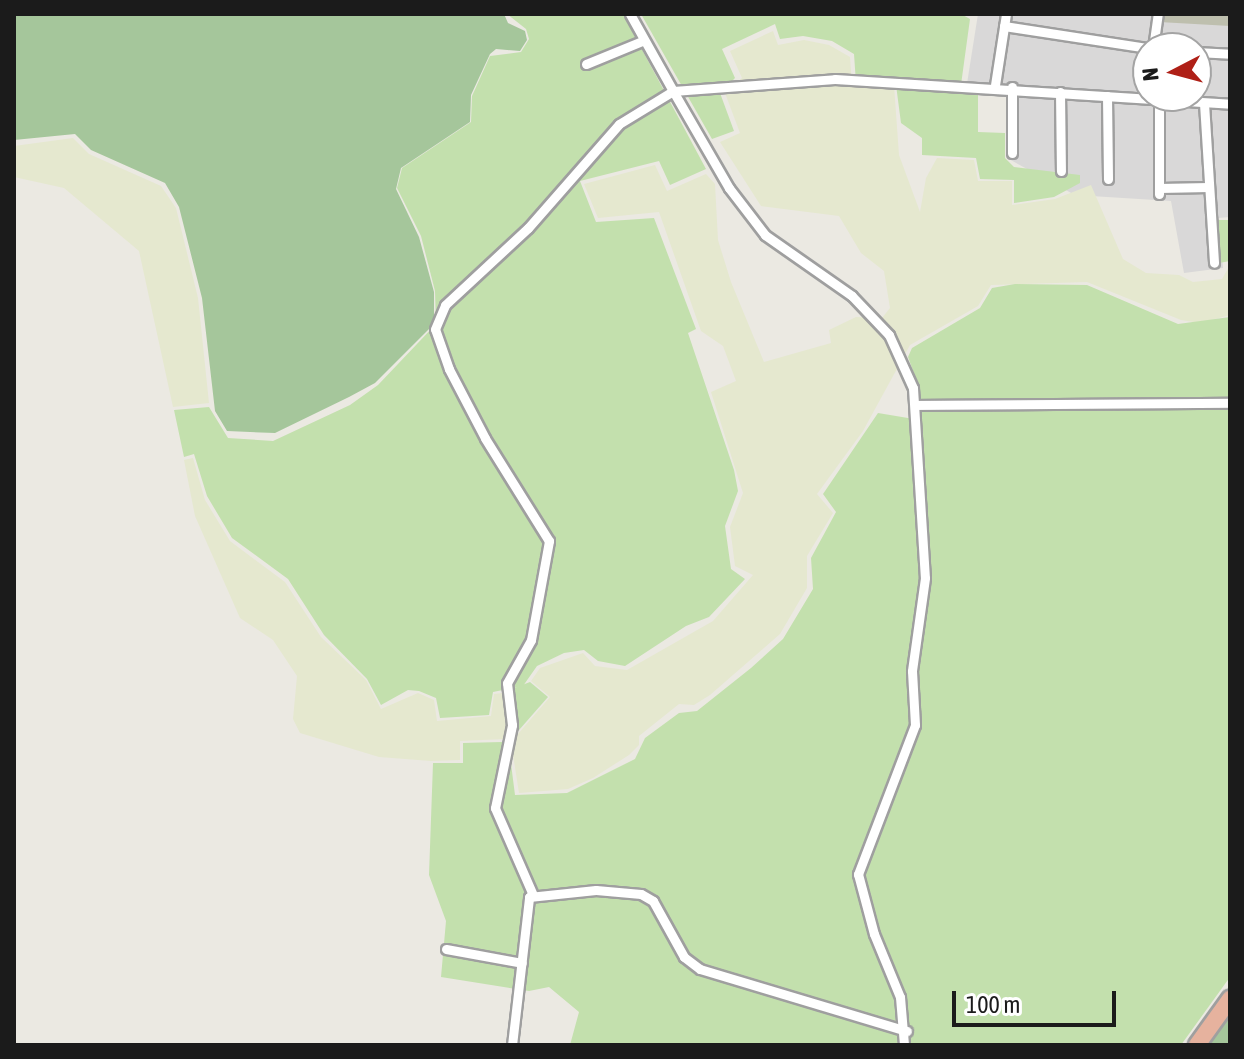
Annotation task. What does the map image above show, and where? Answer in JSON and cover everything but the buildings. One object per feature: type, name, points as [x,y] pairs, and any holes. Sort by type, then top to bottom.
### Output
[{"type":"highway","points":[[1197,1045],[1230,999]]},
{"type":"street","points":[[630,14],[642,41],[729,188],[765,235],[852,296],[889,335],[904,360],[915,405],[925,578],[912,671],[915,725],[858,874],[874,934],[900,997],[907,1031],[904,1045]]},
{"type":"street","points":[[995,85],[1006,14]]},
{"type":"street","points":[[1004,26],[1132,45]]},
{"type":"street","points":[[586,64],[642,41]]},
{"type":"street","points":[[512,1045],[524,921],[533,895],[495,808],[512,725],[507,683],[531,640],[549,541],[485,438],[449,369],[435,329],[445,305],[528,228],[619,124],[673,91],[835,79],[995,85],[1107,96],[1132,95]]},
{"type":"street","points":[[1012,87],[1012,153]]},
{"type":"street","points":[[1060,92],[1061,171]]},
{"type":"street","points":[[1107,96],[1108,179]]},
{"type":"street","points":[[1159,112],[1159,191],[1209,187]]},
{"type":"street","points":[[1205,112],[1214,263]]},
{"type":"street","points":[[915,405],[1230,403]]},
{"type":"street","points":[[533,895],[641,894],[662,910],[684,957],[700,969],[907,1031]]},
{"type":"street","points":[[446,949],[522,963]]},
{"type":"shaded area","points":[[978,14],[1230,14],[1230,217],[1218,218],[1223,268],[1184,273],[1171,201],[1075,195],[1007,158],[1007,91],[966,90]]},
{"type":"shaded area","points":[[1161,14],[1230,14],[1230,26],[1159,22]]},
{"type":"shaded area","points":[[773,31],[778,45],[804,40],[829,45],[850,57],[852,86],[894,85],[899,155],[920,212],[926,178],[937,158],[974,160],[978,181],[1012,181],[1012,205],[1055,199],[1091,185],[1123,259],[1146,273],[1179,275],[1193,282],[1222,279],[1230,265],[1230,315],[1200,323],[1181,320],[1087,282],[991,285],[978,306],[910,345],[863,431],[817,494],[833,513],[807,556],[807,588],[780,634],[710,695],[694,705],[679,704],[639,736],[639,745],[629,755],[593,778],[568,789],[519,793],[511,742],[550,697],[531,681],[540,668],[583,653],[595,666],[627,670],[713,621],[753,575],[735,566],[730,527],[743,493],[711,392],[736,381],[723,346],[701,331],[659,212],[598,218],[584,184],[655,165],[667,191],[706,174],[715,184],[718,240],[731,282],[764,362],[831,343],[829,330],[856,317],[882,318],[890,308],[884,271],[861,253],[839,216],[761,206],[720,142],[740,133],[725,93],[742,78],[730,51]]},
{"type":"shaded area","points":[[73,138],[89,154],[161,186],[176,208],[198,298],[209,403],[173,407],[139,251],[64,188],[14,177],[14,146]]},
{"type":"shaded area","points":[[193,458],[205,500],[230,541],[285,582],[321,637],[366,680],[381,709],[418,693],[434,700],[437,721],[491,716],[494,694],[503,693],[509,724],[505,739],[460,741],[460,760],[431,761],[379,757],[300,733],[293,719],[297,676],[273,640],[240,618],[195,516],[184,460]]},
{"type":"green space","points":[[14,14],[504,14],[508,23],[525,31],[527,40],[520,51],[496,49],[490,54],[471,95],[470,122],[401,168],[396,189],[419,237],[434,292],[434,324],[375,383],[349,397],[275,433],[227,431],[215,411],[202,298],[179,207],[165,183],[91,150],[75,134],[14,140]]},
{"type":"green space","points":[[507,14],[623,14],[706,169],[670,185],[659,161],[580,181],[596,222],[654,218],[696,329],[688,333],[734,470],[738,491],[725,526],[731,569],[745,579],[709,617],[686,626],[625,666],[598,661],[584,650],[564,653],[537,666],[523,686],[493,692],[489,715],[440,718],[436,698],[419,691],[408,690],[381,705],[367,679],[324,635],[288,579],[232,538],[207,496],[194,454],[184,457],[174,410],[209,407],[228,438],[273,441],[350,405],[378,385],[436,324],[435,291],[421,236],[397,188],[402,168],[471,122],[472,96],[490,56],[521,52],[529,39],[526,29]]},
{"type":"green space","points":[[641,14],[961,14],[970,19],[960,92],[978,93],[978,132],[1005,133],[1005,158],[1014,167],[1080,175],[1080,183],[1054,197],[1014,203],[1014,180],[980,179],[976,158],[922,155],[922,138],[901,123],[896,85],[856,83],[854,54],[832,41],[803,36],[780,39],[775,24],[722,49],[735,78],[720,93],[734,131],[712,139]]},
{"type":"green space","points":[[1214,220],[1230,220],[1230,261],[1219,263]]},
{"type":"green space","points":[[1015,284],[1087,285],[1178,324],[1230,317],[1230,977],[1181,1045],[570,1045],[579,1012],[549,987],[529,991],[441,977],[446,921],[429,875],[433,763],[463,763],[463,743],[502,742],[509,748],[515,795],[567,793],[635,759],[645,738],[679,713],[697,711],[751,668],[783,639],[813,589],[811,558],[836,512],[823,494],[878,413],[920,420],[919,387],[908,357],[912,348],[980,308],[992,288]]},
{"type":"green space","points":[[530,682],[548,697],[512,738],[509,690]]},
{"type":"green space","points":[[1230,1015],[1230,1045],[1208,1045]]}]
